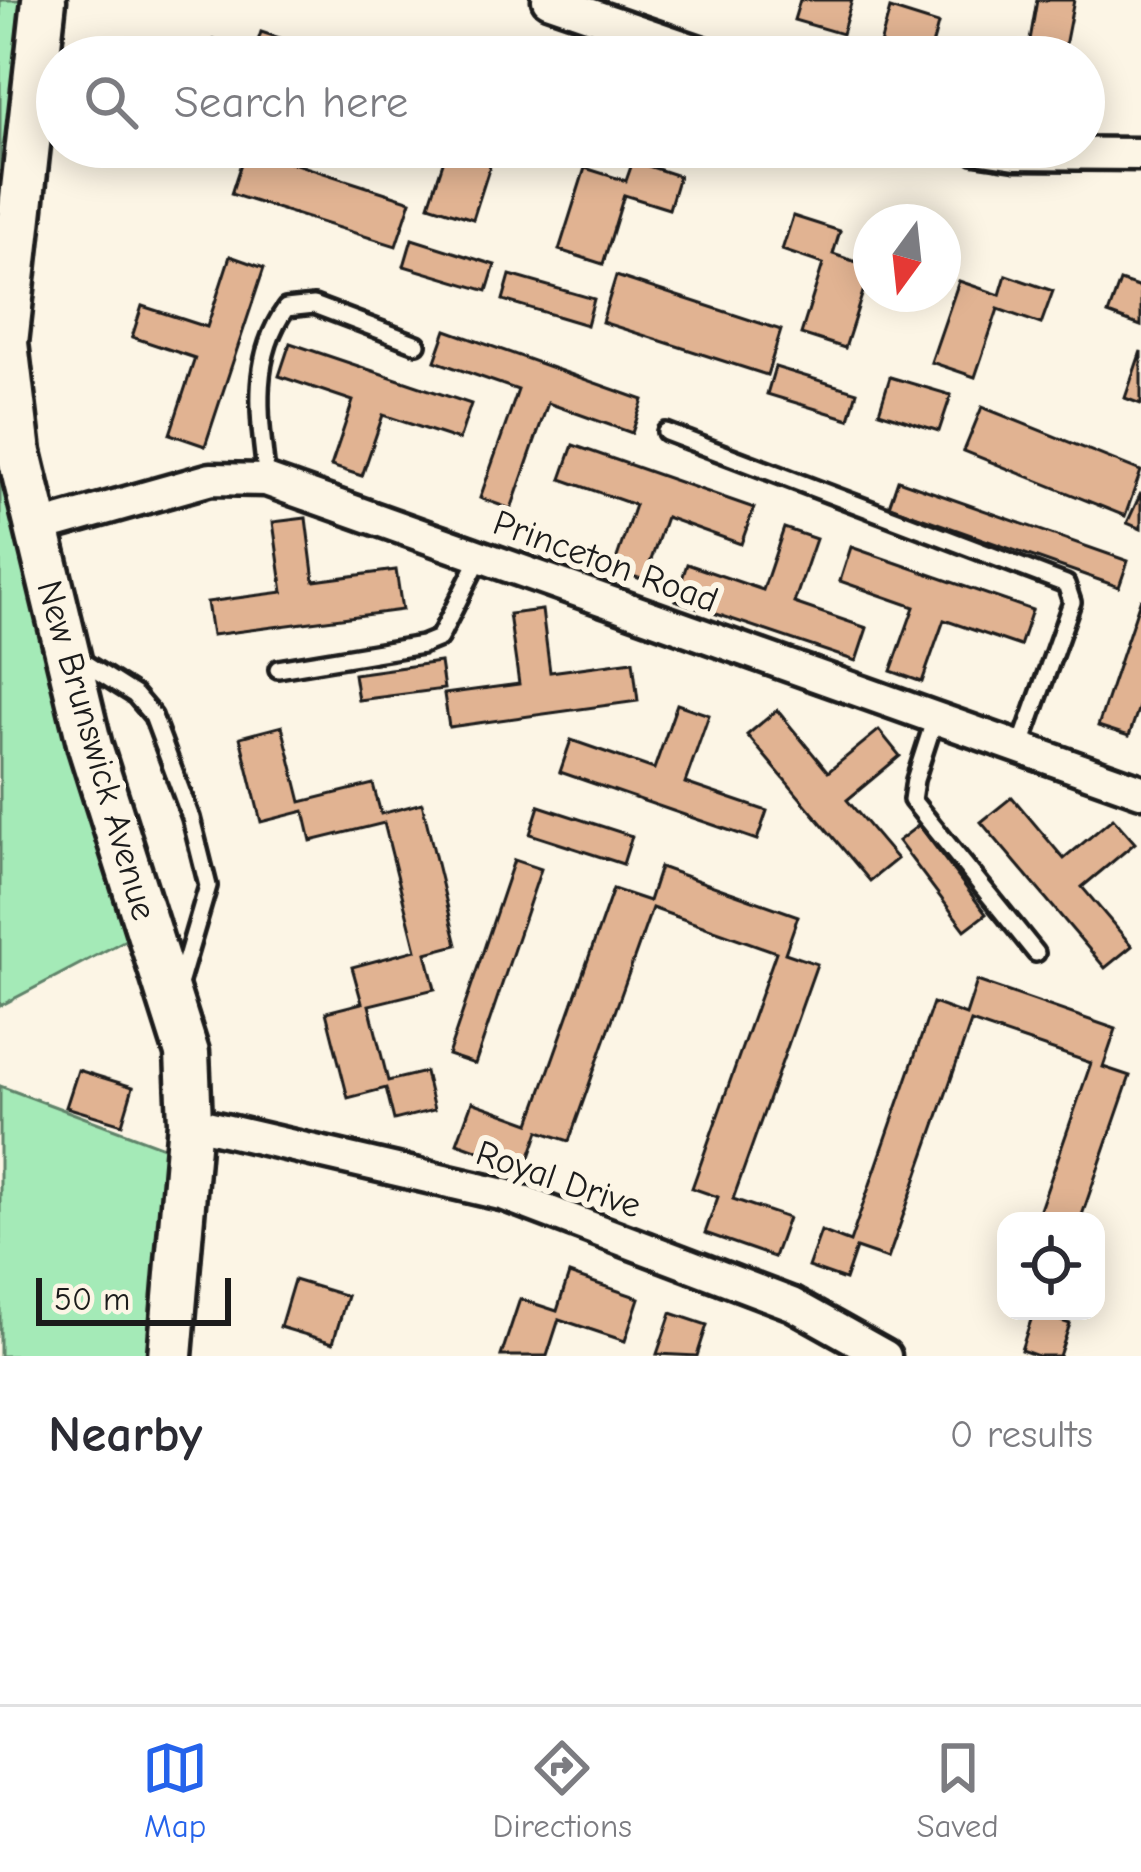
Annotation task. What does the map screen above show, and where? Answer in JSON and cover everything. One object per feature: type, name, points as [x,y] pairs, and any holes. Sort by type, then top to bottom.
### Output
[{"type":"street","name":"New Brunswick Avenue","points":[[40,36],[44,0]]},
{"type":"street","points":[[548,0],[653,36]]},
{"type":"street","name":"New Brunswick Avenue","points":[[36,72],[6,343],[19,453],[90,747],[187,1052],[190,1122],[170,1356]]},
{"type":"street","points":[[1105,154],[1141,154]]},
{"type":"street","name":"Princeton Road","points":[[38,528],[211,478],[267,481],[1141,791]]},
{"type":"street","name":"Royal Drive","points":[[190,1122],[505,1195],[792,1304],[885,1356]]},
{"type":"lane","points":[[267,481],[258,398],[270,337],[286,308],[314,305],[417,344]]},
{"type":"lane","points":[[666,432],[1066,584],[1072,602],[1020,748]]},
{"type":"lane","points":[[278,669],[440,638],[480,556]]},
{"type":"lane","points":[[68,652],[135,695],[153,716],[191,818],[208,886],[172,1007]]},
{"type":"lane","points":[[935,718],[912,800],[1036,953]]},
{"type":"green space","points":[[0,0],[38,0],[0,408]]},
{"type":"green space","points":[[0,420],[154,925],[0,1006]]},
{"type":"green space","points":[[0,1086],[190,1157],[164,1356],[0,1356]]},
{"type":"building","points":[[800,0],[852,0],[842,34],[794,20]]},
{"type":"building","points":[[1037,0],[1074,0],[1067,36],[1031,36]]},
{"type":"building","points":[[890,9],[938,24],[935,36],[882,36]]},
{"type":"building","points":[[239,168],[308,168],[411,201],[396,246],[231,194]]},
{"type":"building","points":[[441,168],[489,168],[473,219],[429,205]]},
{"type":"building","points":[[585,168],[626,181],[631,168],[654,168],[679,176],[669,209],[624,195],[603,264],[559,250]]},
{"type":"building","points":[[793,216],[840,231],[833,254],[853,261],[857,312],[845,348],[801,334],[823,264],[782,250]]},
{"type":"building","points":[[412,239],[495,265],[487,291],[404,266]]},
{"type":"building","points":[[230,256],[264,268],[205,446],[170,434],[195,358],[132,337],[142,306],[207,327]]},
{"type":"building","points":[[510,275],[594,299],[587,325],[503,300]]},
{"type":"building","points":[[1006,275],[1053,291],[1041,324],[998,309],[975,377],[931,362],[948,312],[961,312],[961,282],[1000,295]]},
{"type":"building","points":[[616,276],[781,330],[767,375],[602,322]]},
{"type":"building","points":[[1120,281],[1141,288],[1141,326],[1108,314]]},
{"type":"building","points":[[446,330],[643,400],[632,433],[548,403],[511,509],[480,498],[518,390],[435,361]]},
{"type":"building","points":[[290,343],[471,404],[459,440],[383,415],[362,476],[331,466],[353,401],[279,376]]},
{"type":"building","points":[[1141,351],[1141,404],[1125,398]]},
{"type":"building","points":[[775,367],[857,392],[849,419],[767,394]]},
{"type":"building","points":[[890,377],[951,395],[939,431],[879,412]]},
{"type":"building","points":[[982,407],[1141,471],[1125,516],[964,451]]},
{"type":"building","points":[[573,445],[754,508],[741,544],[666,517],[644,580],[613,569],[635,505],[561,479]]},
{"type":"building","points":[[898,480],[1128,561],[1119,587],[889,506]]},
{"type":"building","points":[[1141,493],[1141,529],[1127,523]]},
{"type":"building","points":[[306,518],[314,581],[396,570],[402,610],[212,635],[207,602],[283,592],[273,522]]},
{"type":"building","points":[[784,528],[816,539],[794,603],[867,628],[856,661],[675,600],[687,564],[763,590]]},
{"type":"building","points":[[851,547],[1032,610],[1020,646],[944,620],[922,682],[891,671],[914,607],[840,581]]},
{"type":"building","points":[[1141,598],[1141,701],[1129,736],[1098,726]]},
{"type":"building","points":[[542,610],[550,672],[633,661],[638,701],[449,727],[444,694],[519,684],[509,614]]},
{"type":"building","points":[[440,662],[444,689],[358,700],[354,674]]},
{"type":"building","points":[[677,704],[709,715],[685,783],[767,811],[757,840],[560,772],[571,740],[654,769]]},
{"type":"building","points":[[777,710],[828,772],[879,730],[900,756],[847,800],[897,859],[870,881],[747,735]]},
{"type":"building","points":[[282,726],[301,802],[373,784],[381,814],[422,803],[457,945],[426,953],[435,989],[369,1005],[388,1081],[425,1072],[434,1110],[394,1120],[386,1088],[348,1098],[326,1012],[362,1003],[352,967],[416,950],[384,823],[311,841],[304,811],[261,822],[240,737]]},
{"type":"building","points":[[1012,797],[1064,859],[1113,818],[1135,843],[1082,887],[1132,946],[1105,968],[981,822]]},
{"type":"building","points":[[539,806],[632,836],[623,864],[530,834]]},
{"type":"building","points":[[919,825],[986,914],[965,930],[898,841]]},
{"type":"building","points":[[514,860],[541,869],[475,1064],[448,1055]]},
{"type":"building","points":[[660,867],[798,916],[785,953],[817,964],[733,1199],[788,1218],[774,1257],[705,1233],[718,1197],[692,1188],[776,952],[652,908],[569,1141],[539,1131],[526,1168],[457,1143],[472,1102],[530,1123],[613,889],[649,901]]},
{"type":"building","points":[[977,981],[1116,1029],[1103,1067],[1130,1076],[1083,1212],[1039,1212],[1091,1063],[971,1022],[888,1259],[856,1248],[845,1280],[808,1267],[821,1231],[850,1242],[933,1003],[966,1015]]},
{"type":"building","points":[[78,1070],[133,1087],[122,1124],[66,1107]]},
{"type":"building","points":[[569,1274],[639,1298],[625,1341],[559,1319],[547,1356],[501,1356],[520,1299],[557,1311]]},
{"type":"building","points":[[294,1280],[347,1296],[333,1343],[280,1327]]},
{"type":"building","points":[[671,1313],[707,1325],[697,1356],[657,1354]]},
{"type":"building","points":[[1031,1320],[1070,1324],[1059,1356],[1021,1350]]}]
